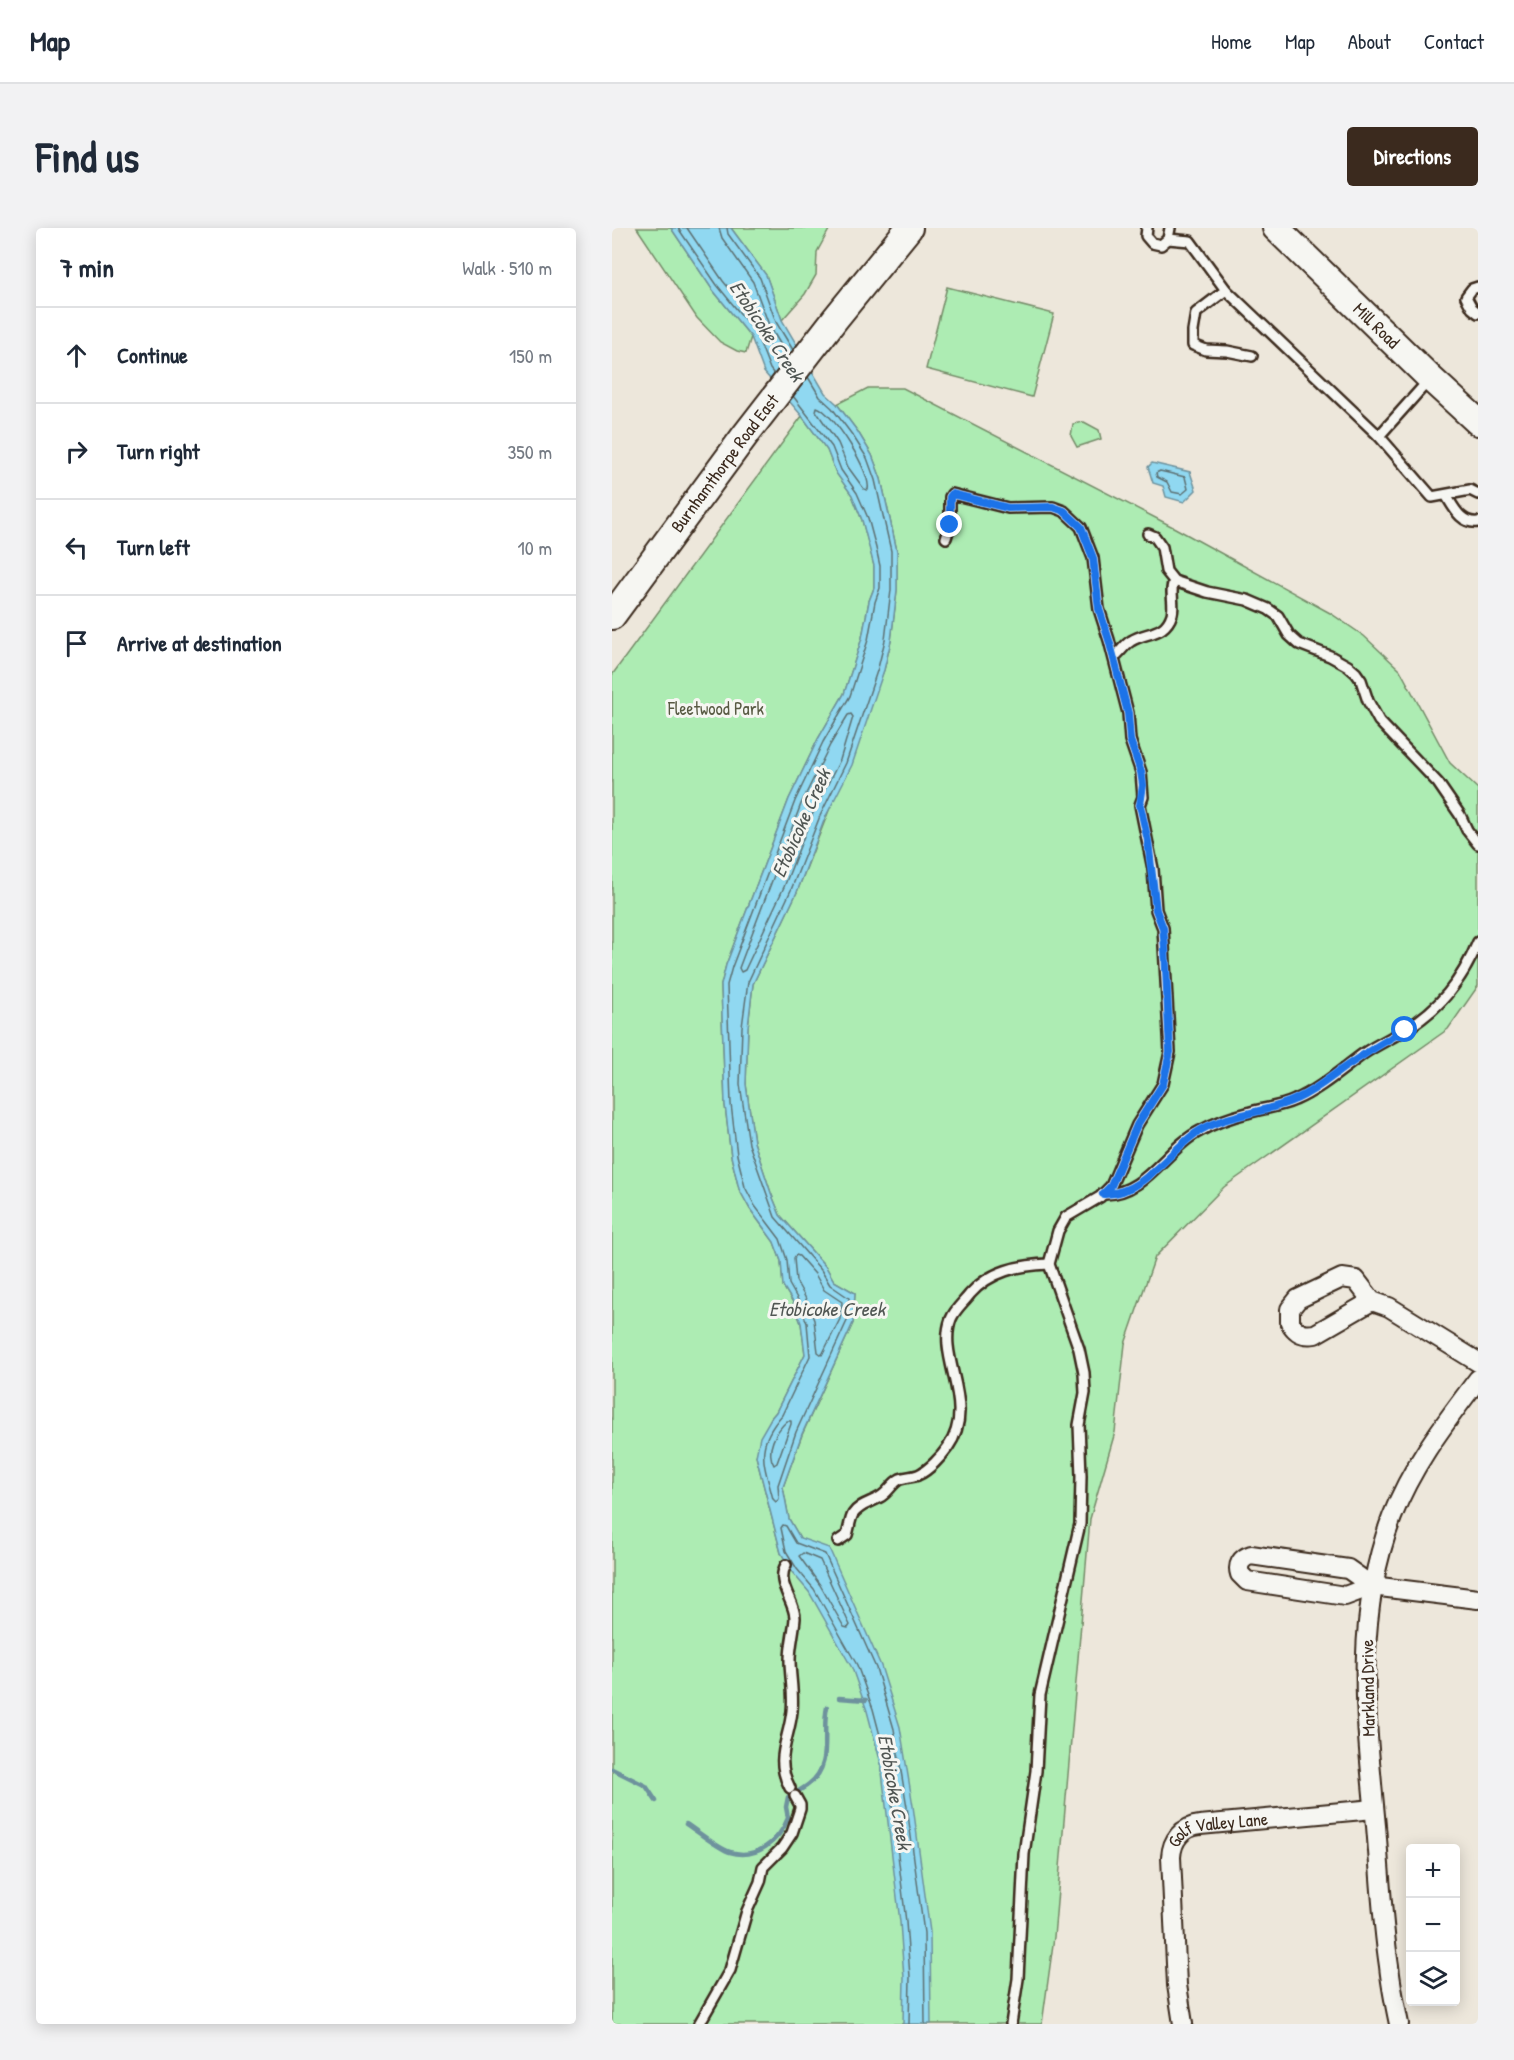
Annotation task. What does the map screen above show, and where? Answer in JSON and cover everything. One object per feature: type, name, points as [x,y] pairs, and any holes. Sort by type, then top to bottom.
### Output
[{"type":"main road","name":"Burnhamthorpe Road East","points":[[612,616],[746,434],[909,228]]},
{"type":"main road","name":"Mill Road","points":[[1276,228],[1430,378],[1475,413]]},
{"type":"street","points":[[1372,1301],[1389,1307],[1478,1362]]},
{"type":"street","name":"Markland Drive","points":[[1399,2024],[1388,1965],[1365,1695],[1364,1668],[1372,1586],[1384,1539],[1406,1486],[1439,1430],[1478,1379]]},
{"type":"street","points":[[1372,1586],[1348,1569],[1254,1555],[1245,1557],[1239,1565],[1239,1571],[1247,1581],[1345,1596],[1372,1586],[1478,1599]]},
{"type":"street","name":"Golf Valley Lane","points":[[1183,2024],[1177,1985],[1172,1857],[1173,1845],[1179,1835],[1188,1828],[1200,1825],[1374,1809]]},
{"type":"lane","points":[[1147,228],[1146,236],[1152,243],[1161,244],[1169,231],[1190,241],[1226,290],[1379,436],[1432,497],[1470,490],[1478,494]]},
{"type":"lane","points":[[1478,287],[1472,289],[1466,297],[1478,313]]},
{"type":"lane","points":[[1226,290],[1196,313],[1192,331],[1194,345],[1206,351],[1227,351],[1252,356]]},
{"type":"lane","points":[[1379,436],[1430,378]]},
{"type":"lane","points":[[946,538],[950,525],[950,497],[952,494],[1008,508],[1044,506],[1064,511],[1081,527],[1093,558],[1099,609],[1128,713],[1130,740],[1141,772],[1143,785],[1140,805],[1151,860],[1156,910],[1163,928],[1170,1052],[1163,1084],[1137,1125],[1111,1186],[1103,1194],[1066,1217],[1058,1231],[1048,1264],[1079,1349],[1084,1373],[1085,1393],[1079,1425],[1082,1476],[1080,1524],[1040,1695],[1036,1771],[1024,1854],[1018,1979],[1011,2024]]},
{"type":"lane","points":[[1446,495],[1459,516],[1471,523],[1478,522]]},
{"type":"lane","points":[[1149,534],[1155,537],[1162,547],[1166,571],[1174,581],[1207,592],[1258,604],[1278,616],[1289,635],[1299,644],[1348,666],[1361,680],[1368,701],[1379,721],[1438,783],[1478,844]]},
{"type":"lane","points":[[1114,657],[1129,642],[1164,629],[1172,616],[1174,606],[1171,586],[1174,581]]},
{"type":"lane","points":[[1103,1194],[1115,1195],[1128,1190],[1197,1132],[1227,1119],[1293,1101],[1311,1093],[1372,1048],[1405,1030],[1444,1000],[1457,984],[1478,942]]},
{"type":"lane","points":[[838,1541],[847,1536],[852,1515],[864,1504],[882,1496],[902,1478],[922,1472],[947,1450],[954,1437],[959,1415],[949,1330],[955,1310],[993,1274],[1032,1265],[1048,1264]]},
{"type":"lane","points":[[786,1565],[784,1569],[785,1587],[794,1608],[795,1618],[790,1663],[792,1712],[782,1757],[782,1769],[790,1788]]},
{"type":"lane","points":[[699,2024],[730,1970],[747,1911],[760,1882],[763,1867],[782,1848],[792,1833],[800,1809],[795,1796]]},
{"type":"green space","points":[[637,228],[671,228],[712,289],[751,337],[746,353],[720,342],[697,318]]},
{"type":"green space","points":[[731,228],[830,228],[817,252],[816,275],[805,294],[782,320],[766,275]]},
{"type":"green space","points":[[947,287],[1054,314],[1032,397],[926,369]]},
{"type":"green space","name":"Fleetwood Park","points":[[868,388],[903,388],[1175,528],[1330,613],[1364,636],[1400,670],[1450,763],[1478,789],[1478,986],[1448,1029],[1224,1187],[1155,1257],[1125,1344],[1115,1432],[1090,1519],[1054,1937],[1042,2024],[612,2024],[612,675],[802,416],[827,450],[836,473],[852,495],[870,549],[874,566],[874,588],[869,601],[862,638],[844,694],[818,739],[789,799],[726,965],[721,985],[725,1105],[731,1156],[739,1189],[750,1209],[774,1242],[781,1261],[783,1286],[793,1302],[801,1323],[805,1354],[771,1418],[756,1456],[781,1553],[800,1538],[789,1519],[783,1487],[802,1435],[853,1323],[855,1293],[834,1281],[826,1267],[780,1215],[771,1193],[754,1142],[746,1084],[748,1027],[753,984],[797,892],[884,670],[891,641],[897,590],[897,551],[881,479],[872,455],[837,404]]},
{"type":"green space","points":[[1084,422],[1099,430],[1101,439],[1077,447],[1071,436],[1073,424]]},
{"type":"water","name":"Etobicoke Creek","points":[[671,228],[731,228],[766,275],[782,320],[825,393],[837,404],[872,455],[881,479],[897,551],[897,590],[891,641],[884,670],[852,765],[825,818],[797,892],[753,984],[748,1027],[746,1084],[754,1142],[780,1215],[826,1267],[834,1281],[855,1293],[853,1323],[802,1434],[783,1487],[789,1519],[800,1538],[829,1548],[881,1666],[900,1727],[930,1932],[931,2024],[903,2024],[904,1978],[900,1922],[881,1764],[867,1711],[852,1668],[809,1592],[792,1572],[781,1553],[756,1456],[760,1437],[776,1412],[805,1354],[801,1323],[793,1302],[783,1286],[781,1261],[774,1242],[750,1209],[739,1189],[731,1156],[725,1105],[721,985],[726,965],[789,799],[818,739],[844,694],[862,638],[869,601],[874,588],[874,566],[862,520],[852,495],[836,473],[827,450],[802,416],[764,372],[751,337],[712,289]]},
{"type":"water","points":[[1152,463],[1190,472],[1196,490],[1184,502],[1166,497],[1163,486],[1153,483],[1148,467]]},
{"type":"waterway","points":[[839,1698],[866,1700]]},
{"type":"waterway","points":[[686,1824],[714,1844],[730,1852],[749,1853],[766,1847],[779,1834],[788,1818],[786,1807],[788,1797],[809,1784],[822,1768],[827,1707]]},
{"type":"waterway","points":[[612,1769],[646,1786],[656,1801]]},
{"type":"route","points":[[950,525],[949,503],[952,494],[1008,508],[1053,507],[1071,516],[1081,527],[1093,558],[1099,609],[1128,713],[1130,740],[1141,772],[1143,797],[1140,805],[1148,841],[1156,910],[1163,928],[1170,1025],[1170,1052],[1163,1084],[1144,1112],[1111,1186],[1103,1194],[1115,1195],[1128,1190],[1197,1132],[1227,1119],[1293,1101],[1311,1093],[1372,1048],[1405,1030]]}]
